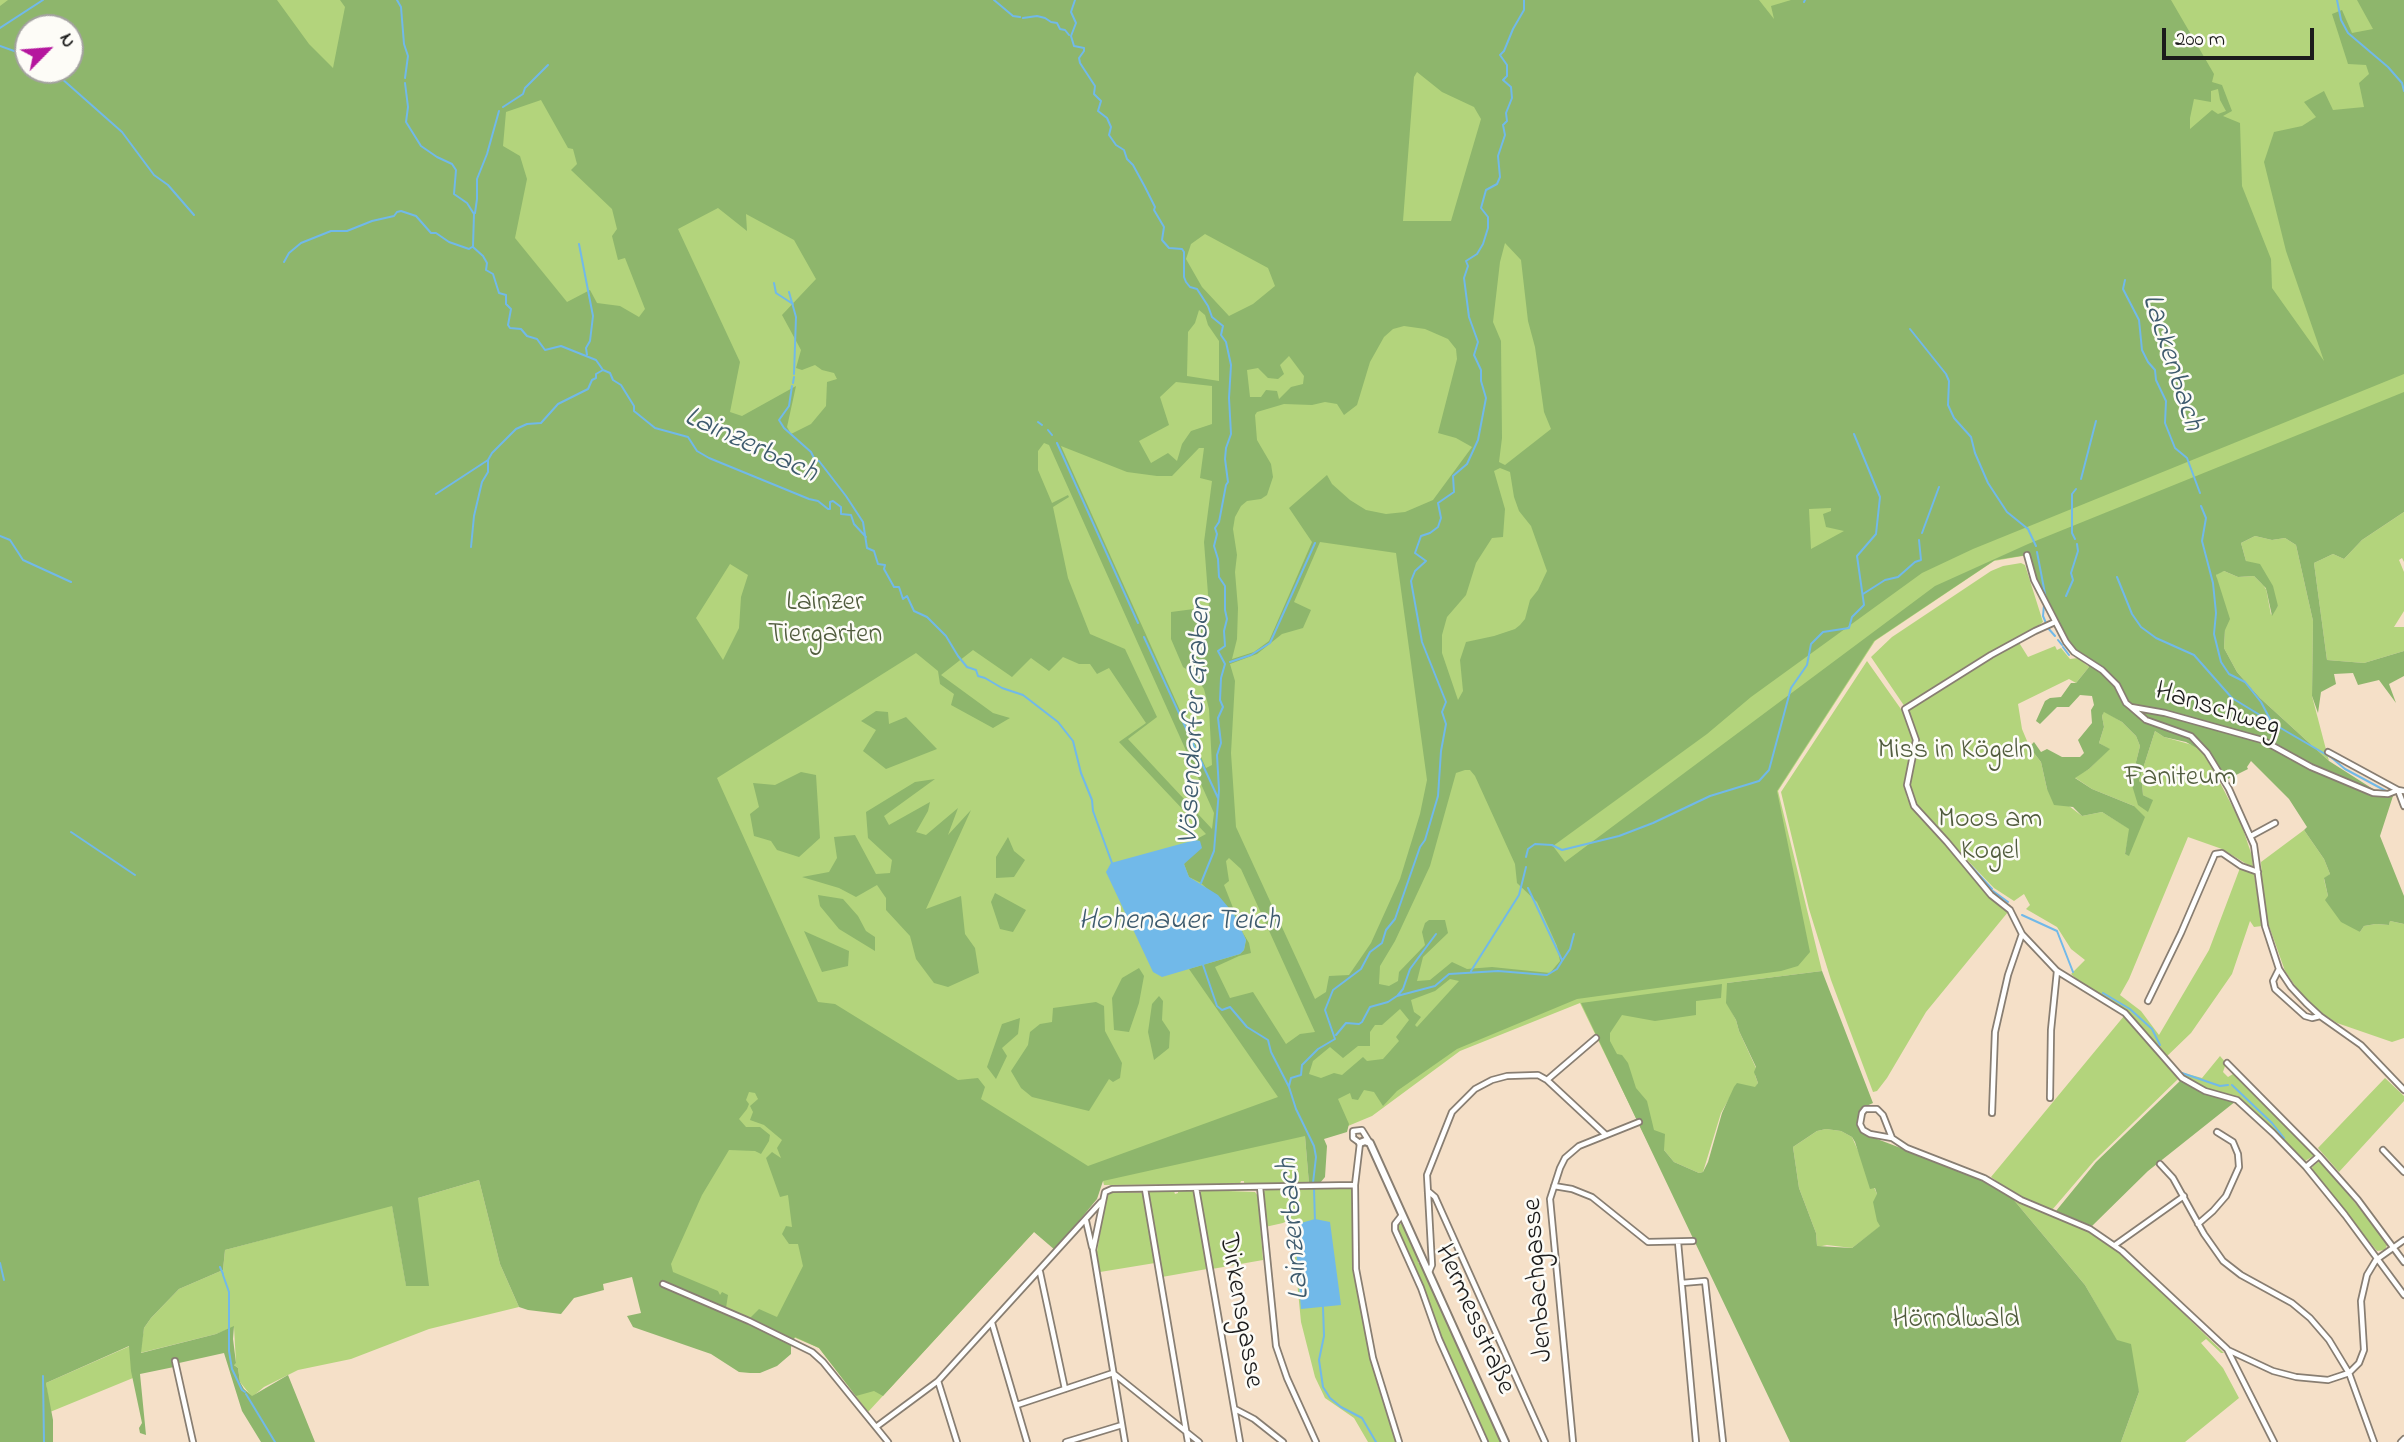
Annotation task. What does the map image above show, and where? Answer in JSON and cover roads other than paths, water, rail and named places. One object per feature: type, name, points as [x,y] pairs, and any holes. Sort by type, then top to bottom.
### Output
[{"type":"street","name":"Hanschweg","points":[[2027,555],[2034,580],[2074,652],[2108,675],[2131,707],[2165,713],[2262,740],[2324,774],[2373,793],[2395,792]]},
{"type":"street","points":[[2055,622],[1991,656],[1905,709],[1916,740],[1908,785],[1914,806],[1991,895],[2010,910],[2022,934],[2057,971],[2125,1013],[2179,1076],[2205,1091],[2237,1100],[2306,1167],[2379,1258],[2404,1295]]},
{"type":"street","points":[[2131,707],[2146,720],[2190,736],[2201,745],[2227,785],[2251,836],[2265,926],[2279,969],[2291,987],[2320,1016],[2361,1045],[2404,1090]]},
{"type":"street","points":[[2328,752],[2395,792],[2404,806]]},
{"type":"street","points":[[2251,836],[2275,823]]},
{"type":"street","points":[[2148,1000],[2215,854],[2222,853],[2241,866],[2258,872]]},
{"type":"street","points":[[1992,1113],[1995,1032],[2008,975],[2022,934]]},
{"type":"street","points":[[2279,969],[2273,981],[2274,989],[2305,1016],[2320,1016]]},
{"type":"street","points":[[2050,1098],[2051,1030],[2057,971]]},
{"type":"street","points":[[1547,1080],[1596,1038]]},
{"type":"street","points":[[2228,1063],[2358,1200],[2404,1262]]},
{"type":"street","points":[[1429,1273],[1432,1265],[1427,1175],[1452,1112],[1475,1089],[1492,1080],[1538,1075],[1547,1080],[1606,1135]]},
{"type":"street","points":[[1892,1138],[1883,1115],[1878,1110],[1870,1108],[1862,1113],[1860,1124],[1863,1130],[1870,1134],[1892,1138],[1908,1148],[1984,1178],[2021,1200],[2072,1220],[2115,1245],[2227,1349],[2273,1371],[2296,1377],[2328,1380],[2349,1373],[2362,1357],[2363,1286],[2370,1268],[2393,1246],[2404,1240]]},
{"type":"street","name":"Jenbachgasse","points":[[1573,1442],[1550,1199],[1565,1158],[1579,1146],[1639,1122]]},
{"type":"street","points":[[1360,1143],[1352,1135],[1356,1129],[1366,1133],[1370,1143]]},
{"type":"street","points":[[2198,1223],[2226,1196],[2239,1167],[2233,1142],[2217,1132]]},
{"type":"street","points":[[1360,1143],[1370,1143]]},
{"type":"street","points":[[1360,1143],[1356,1188],[1356,1269],[1373,1358],[1398,1442]]},
{"type":"street","name":"Hermesstraße","points":[[1370,1143],[1505,1442]]},
{"type":"street","points":[[2383,1150],[2404,1172]]},
{"type":"street","points":[[2306,1167],[2319,1156]]},
{"type":"street","points":[[2160,1164],[2173,1178],[2217,1253],[2232,1269],[2284,1297],[2310,1318],[2329,1340],[2349,1373],[2374,1442]]},
{"type":"street","points":[[876,1427],[939,1381],[1086,1220],[1108,1189],[1310,1186],[1356,1188]]},
{"type":"street","points":[[1554,1186],[1572,1189],[1592,1197],[1648,1242],[1693,1241]]},
{"type":"street","points":[[1260,1187],[1276,1346],[1287,1378],[1316,1442]]},
{"type":"street","points":[[1145,1188],[1188,1442]]},
{"type":"street","name":"Dirkensgasse","points":[[1196,1188],[1240,1442]]},
{"type":"street","points":[[1427,1191],[1435,1197],[1545,1442]]},
{"type":"street","points":[[2115,1245],[2184,1196]]},
{"type":"street","points":[[1093,1250],[1102,1201]]},
{"type":"street","name":"Hermesstraße","points":[[1402,1214],[1395,1224],[1395,1230],[1485,1442]]},
{"type":"street","points":[[1086,1220],[1125,1442]]},
{"type":"street","points":[[1678,1242],[1696,1442]]},
{"type":"street","points":[[1040,1271],[1065,1389]]},
{"type":"street","points":[[1682,1283],[1705,1281],[1723,1442]]},
{"type":"street","points":[[663,1284],[812,1352],[888,1442]]},
{"type":"street","points":[[992,1323],[1027,1442]]},
{"type":"street","points":[[2227,1349],[2274,1442]]},
{"type":"street","points":[[175,1360],[192,1442]]},
{"type":"street","points":[[1114,1373],[1199,1442]]},
{"type":"street","points":[[1017,1405],[1114,1373]]},
{"type":"street","points":[[939,1381],[957,1442]]},
{"type":"street","points":[[1235,1408],[1283,1442]]},
{"type":"street","points":[[1066,1442],[1122,1425]]},
{"type":"water","name":"Hohenauer Teich","points":[[1195,840],[1200,841],[1202,848],[1184,864],[1189,877],[1218,895],[1234,914],[1246,940],[1244,950],[1240,954],[1162,977],[1153,972],[1106,872],[1111,863]]},
{"type":"water","points":[[1315,1219],[1330,1222],[1341,1305],[1301,1309],[1294,1225]]},
{"type":"waterway","points":[[0,28],[43,0]]},
{"type":"waterway","name":"Lainzerbach","points":[[397,0],[401,7],[404,44],[408,56],[405,78]]},
{"type":"waterway","points":[[994,0],[1013,16],[1020,17]]},
{"type":"waterway","name":"Vösendorfer Graben","points":[[1075,0],[1071,12],[1076,23],[1071,36],[1074,46],[1084,48],[1079,58],[1080,63],[1095,86],[1094,94],[1101,101],[1098,111],[1107,118],[1111,127],[1109,135],[1116,145],[1124,150],[1155,207],[1154,210],[1164,227],[1162,240],[1169,248],[1182,249],[1184,252],[1186,282],[1197,289],[1212,317],[1223,326],[1221,335],[1226,342],[1231,365],[1231,434],[1225,459],[1228,482],[1219,522],[1215,528],[1217,534],[1214,546],[1219,577],[1225,586],[1227,619],[1224,631],[1225,646],[1218,651],[1225,664],[1221,678],[1220,700],[1223,707],[1218,718],[1221,743],[1217,755],[1219,790],[1214,851],[1201,883]]},
{"type":"waterway","points":[[1289,1086],[1291,1078],[1301,1075],[1302,1065],[1318,1049],[1335,1039],[1325,1010],[1333,990],[1361,969],[1370,952],[1382,943],[1386,930],[1395,919],[1420,847],[1425,840],[1438,796],[1446,724],[1442,712],[1446,702],[1422,642],[1411,581],[1415,571],[1426,561],[1415,553],[1421,536],[1438,527],[1441,518],[1438,503],[1454,492],[1453,476],[1467,464],[1478,440],[1486,398],[1481,370],[1474,355],[1478,342],[1469,317],[1464,278],[1468,266],[1466,261],[1477,254],[1488,228],[1488,217],[1481,208],[1486,190],[1497,184],[1500,177],[1498,156],[1505,135],[1503,125],[1507,121],[1506,113],[1512,98],[1511,87],[1503,80],[1507,76],[1507,65],[1500,55],[1524,10],[1524,0]]},
{"type":"waterway","points":[[2337,0],[2341,20],[2348,33],[2388,67],[2402,83],[2404,91]]},
{"type":"waterway","points":[[1023,18],[1045,18],[1057,23],[1060,29],[1069,35]]},
{"type":"waterway","points":[[0,46],[14,51]]},
{"type":"waterway","points":[[503,107],[523,94],[525,88],[548,65]]},
{"type":"waterway","name":"Lainzerbach","points":[[405,83],[408,107],[406,122],[421,146],[452,164],[456,170],[454,194],[467,203],[474,214],[473,246]]},
{"type":"waterway","points":[[68,84],[122,132],[154,175],[168,185],[194,215]]},
{"type":"waterway","points":[[475,213],[477,179],[499,111]]},
{"type":"waterway","points":[[284,262],[289,253],[301,243],[331,231],[347,231],[394,216],[401,211],[416,216],[431,233],[469,249],[472,247]]},
{"type":"waterway","points":[[579,244],[593,316],[587,355]]},
{"type":"waterway","name":"Lainzerbach","points":[[473,247],[487,263],[486,270],[493,274],[499,293],[506,295],[506,304],[511,309],[508,325],[510,328],[521,329],[527,336],[537,339],[545,350],[561,346],[596,360],[603,370],[610,373],[613,380],[621,385],[634,406],[634,411],[655,428],[688,437],[697,451],[709,458],[818,501],[828,509],[833,501],[841,507],[841,514],[851,515],[854,524],[866,537]]},
{"type":"waterway","name":"Lackenbach","points":[[2125,280],[2123,289],[2139,320],[2142,350],[2155,370],[2156,380],[2166,401],[2165,423],[2175,448],[2187,458],[2200,493]]},
{"type":"waterway","points":[[774,283],[776,293],[793,304]]},
{"type":"waterway","points":[[789,292],[796,317],[794,374]]},
{"type":"waterway","points":[[1910,329],[1946,374],[1949,381],[1948,405],[1954,418],[1971,437],[1988,483],[2007,512],[2028,529],[2036,546]]},
{"type":"waterway","points":[[436,494],[488,460],[516,429],[527,424],[541,423],[558,404],[588,389],[596,374],[603,370]]},
{"type":"waterway","points":[[793,383],[794,377]]},
{"type":"waterway","name":"Lainzerbach","points":[[792,386],[789,406],[779,420],[784,428],[811,452],[815,460],[819,461],[846,496],[863,522],[867,548],[874,551],[878,564],[885,565],[884,569],[894,587],[899,587],[903,599],[907,596],[914,611],[927,617],[946,636],[967,667],[976,670],[978,676],[1023,695],[1058,722],[1073,741],[1093,811],[1112,863]]},
{"type":"waterway","points":[[2081,479],[2096,421]]},
{"type":"waterway","points":[[1038,422],[1042,425]]},
{"type":"waterway","points":[[1048,430],[1052,435]]},
{"type":"waterway","points":[[1526,857],[1528,849],[1535,844],[1552,845],[1562,850],[1619,836],[1710,796],[1759,781],[1769,770],[1791,688],[1807,665],[1811,644],[1823,632],[1849,628],[1852,617],[1864,605],[1857,556],[1876,534],[1880,497],[1854,434]]},
{"type":"waterway","points":[[1057,443],[1138,623]]},
{"type":"waterway","points":[[471,547],[474,516],[482,482],[488,472],[488,460]]},
{"type":"waterway","points":[[1922,533],[1939,487]]},
{"type":"waterway","points":[[2075,539],[2072,533],[2072,494],[2076,489]]},
{"type":"waterway","name":"Lackenbach","points":[[2201,506],[2206,518],[2202,541],[2213,583],[2216,613],[2214,634],[2221,662],[2229,674],[2245,682],[2261,702],[2272,723],[2332,758],[2345,769],[2386,791]]},
{"type":"waterway","points":[[0,536],[10,540],[23,560],[71,582]]},
{"type":"waterway","points":[[1863,594],[1885,580],[1898,577],[1921,560],[1919,540]]},
{"type":"waterway","points":[[1230,662],[1251,655],[1270,643],[1315,543]]},
{"type":"waterway","points":[[2066,596],[2073,580],[2071,573],[2078,551],[2077,544]]},
{"type":"waterway","points":[[2037,552],[2046,599]]},
{"type":"waterway","points":[[2117,577],[2132,614],[2141,627],[2156,638],[2194,655],[2232,698],[2268,720]]},
{"type":"waterway","points":[[2044,605],[2043,616],[2046,623]]},
{"type":"waterway","points":[[2048,628],[2055,636]]},
{"type":"waterway","points":[[1144,637],[1218,798]]},
{"type":"waterway","points":[[2058,640],[2062,645]]},
{"type":"waterway","points":[[2063,647],[2069,655]]},
{"type":"waterway","points":[[71,832],[135,875]]},
{"type":"waterway","points":[[1970,865],[1992,889]]},
{"type":"waterway","points":[[1471,971],[1519,895],[1526,867]]},
{"type":"waterway","points":[[1528,888],[1562,960]]},
{"type":"waterway","points":[[1993,891],[2008,902]]},
{"type":"waterway","points":[[2022,915],[2057,931],[2073,972]]},
{"type":"waterway","points":[[1398,995],[1410,969],[1436,934]]},
{"type":"waterway","points":[[1336,1035],[1346,1023],[1362,1022],[1370,1007],[1388,1002],[1397,996],[1435,986],[1449,974],[1498,971],[1547,975],[1557,969],[1570,949],[1574,934]]},
{"type":"waterway","name":"Lainzerbach","points":[[1203,965],[1217,1006],[1222,1010],[1230,1007],[1247,1027],[1268,1040],[1314,1146],[1316,1157],[1313,1183]]},
{"type":"waterway","points":[[2103,993],[2130,1009],[2152,1029],[2160,1045]]},
{"type":"waterway","points":[[2182,1073],[2220,1086],[2228,1085]]},
{"type":"waterway","points":[[2232,1085],[2284,1138]]},
{"type":"waterway","name":"Lainzerbach","points":[[1314,1189],[1315,1222]]},
{"type":"waterway","points":[[0,1263],[4,1280]]},
{"type":"waterway","points":[[220,1267],[223,1274]]},
{"type":"waterway","points":[[223,1275],[229,1292],[229,1351],[232,1369],[245,1392]]},
{"type":"waterway","name":"Lainzerbach","points":[[1323,1307],[1324,1336],[1319,1360],[1323,1387],[1330,1398],[1341,1407],[1362,1418],[1376,1442]]},
{"type":"waterway","points":[[43,1376],[44,1442]]},
{"type":"waterway","points":[[246,1394],[275,1442]]},
{"type":"park label","name":"Lainzer Tiergarten","points":[[825,620]]},
{"type":"park label","name":"Miss in Kögeln","points":[[1955,752]]},
{"type":"park label","name":"Faniteum","points":[[2180,779]]},
{"type":"park label","name":"Moos am Kogel","points":[[1990,837]]},
{"type":"park label","name":"Hörndlwald","points":[[1956,1321]]}]
